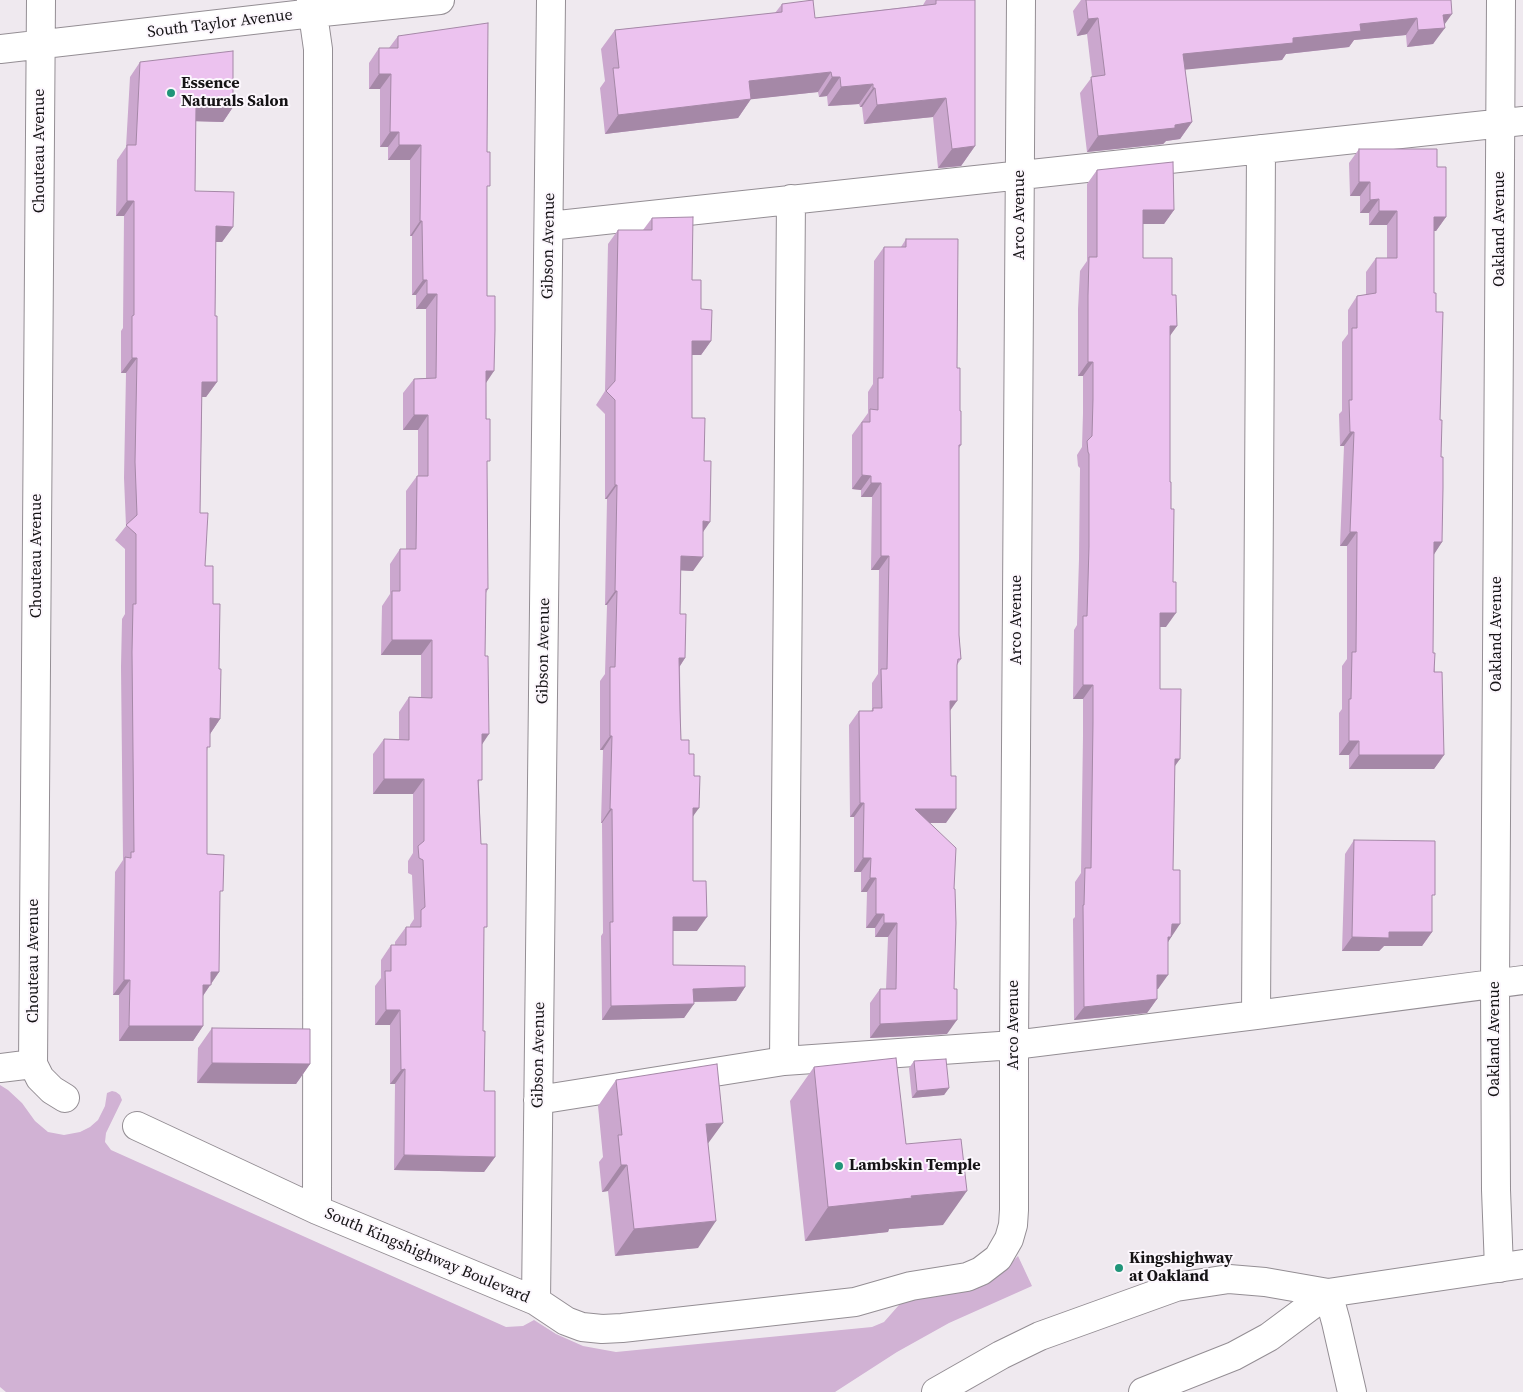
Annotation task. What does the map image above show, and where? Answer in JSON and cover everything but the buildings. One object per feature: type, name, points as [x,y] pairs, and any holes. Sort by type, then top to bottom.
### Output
[{"type":"street","name":"Chouteau Avenue","points":[[33,1064],[41,0]]},
{"type":"street","name":"South Taylor Avenue","points":[[0,49],[41,45],[312,6],[440,0]]},
{"type":"street","name":"Gibson Avenue","points":[[536,1301],[551,0]]},
{"type":"street","name":"Arco Avenue","points":[[1009,1239],[1013,1225],[1014,1210],[1021,0]]},
{"type":"street","name":"Oakland Avenue","points":[[1501,0],[1512,122],[1495,984],[1496,1190],[1511,1266]]},
{"type":"street","points":[[312,6],[318,49],[317,1210]]},
{"type":"street","points":[[549,226],[1512,122]]},
{"type":"street","points":[[1256,1015],[1261,149]]},
{"type":"street","points":[[784,1061],[791,200]]},
{"type":"street","points":[[538,1100],[784,1061],[1014,1045],[1523,980]]},
{"type":"street","points":[[0,1068],[33,1064],[40,1078],[52,1090],[65,1098]]},
{"type":"street","name":"South Kingshighway Boulevard","points":[[137,1126],[317,1210],[536,1301],[566,1321],[582,1327],[622,1328],[855,1302],[911,1286],[968,1277],[998,1258],[1009,1239]]},
{"type":"street","points":[[936,1392],[1001,1355],[1040,1336],[1176,1288],[1228,1279],[1265,1282],[1328,1294],[1511,1266]]},
{"type":"street","points":[[1142,1392],[1243,1351],[1269,1337],[1328,1294]]},
{"type":"street","points":[[1328,1294],[1352,1392]]},
{"type":"shaded area","points":[[0,1085],[22,1103],[35,1121],[48,1132],[64,1135],[80,1132],[90,1127],[98,1120],[105,1106],[107,1093],[116,1092],[122,1100],[106,1133],[105,1142],[111,1150],[506,1327],[523,1326],[534,1320],[556,1334],[583,1346],[616,1352],[872,1327],[884,1322],[899,1305],[908,1300],[961,1292],[979,1287],[1018,1256],[1032,1286],[949,1323],[897,1352],[835,1392],[6,1392],[0,1387]]},
{"type":"place","name":"Essence Naturals Salon","points":[[171,93]]},
{"type":"place","name":"Lambskin Temple","points":[[839,1166]]},
{"type":"place","name":"Kingshighway at Oakland","points":[[1119,1268]]}]
